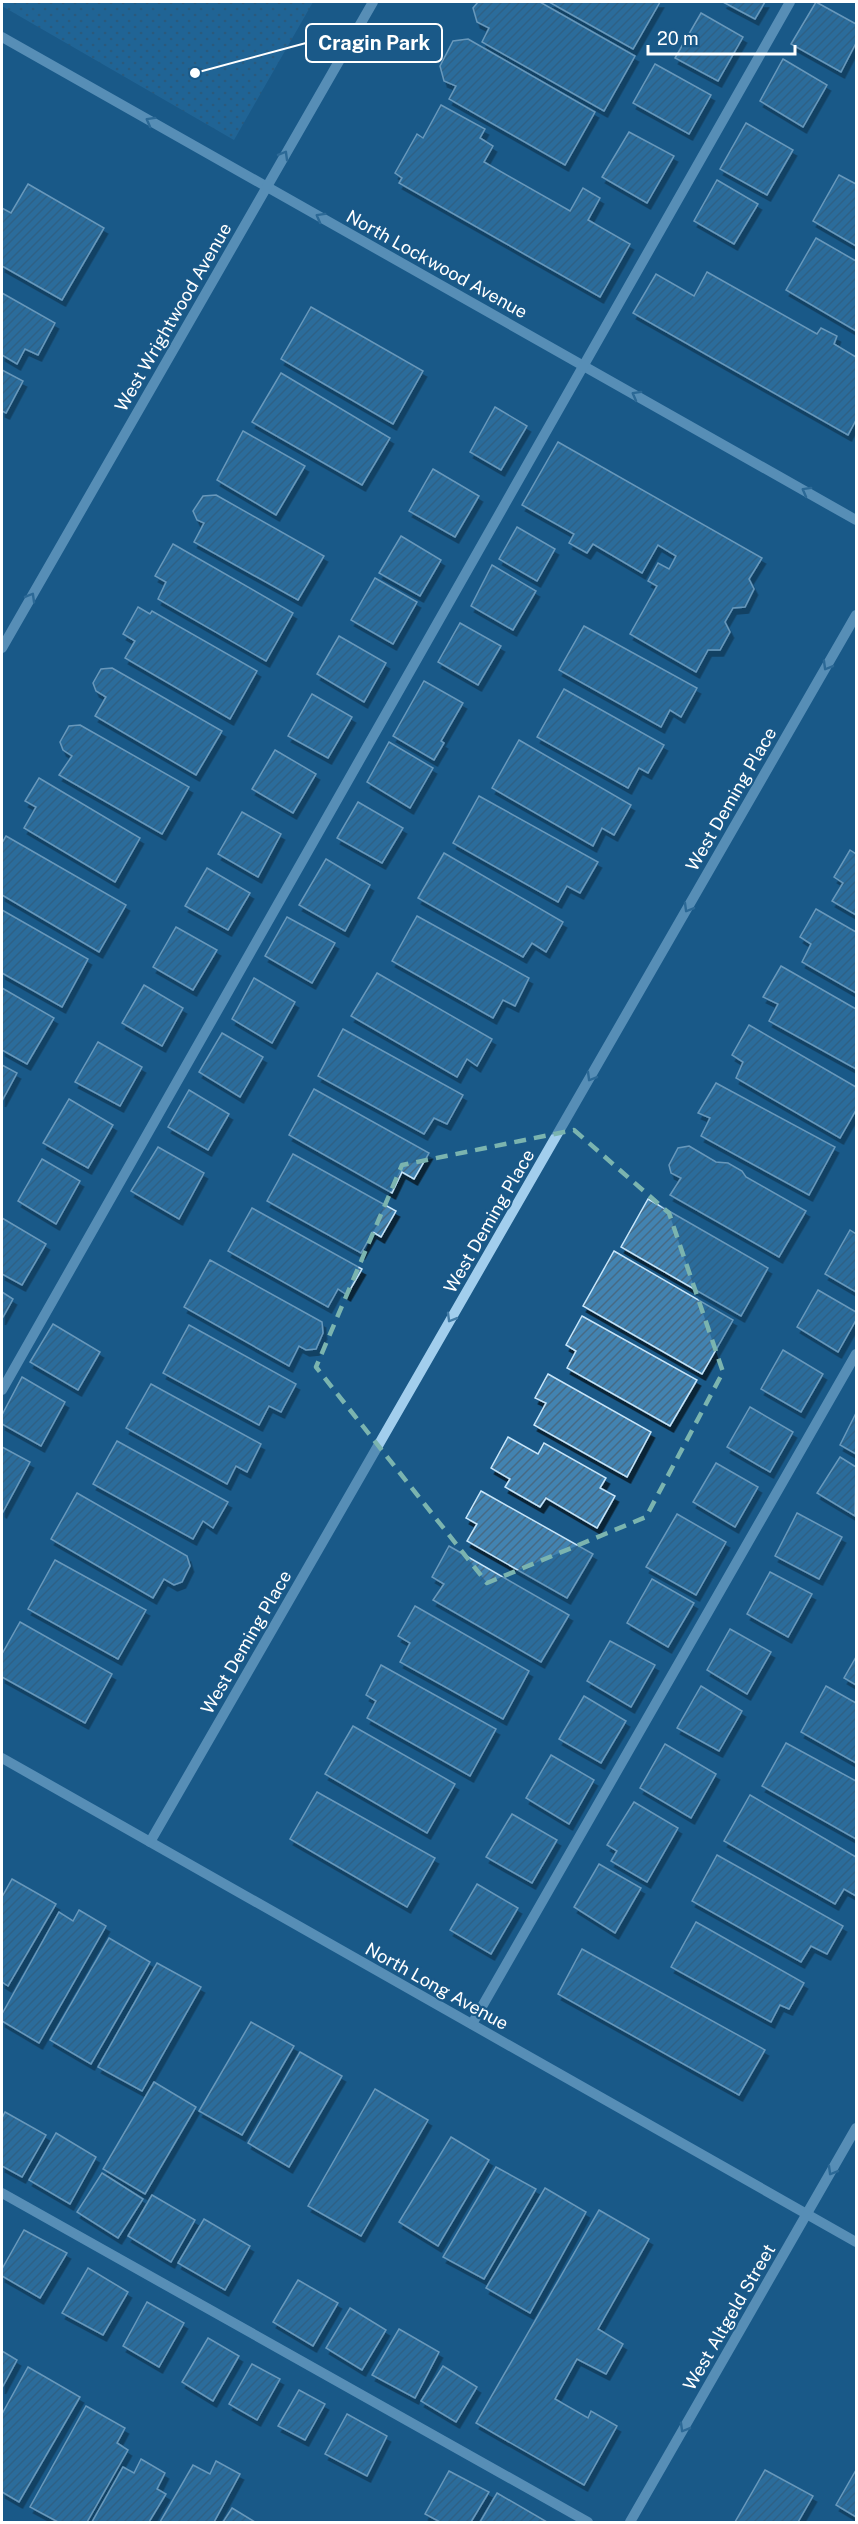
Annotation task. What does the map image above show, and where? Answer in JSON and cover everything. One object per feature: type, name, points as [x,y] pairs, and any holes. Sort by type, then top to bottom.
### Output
[{"type":"street","name":"West Wrightwood Avenue","points":[[2,648],[372,2]]},
{"type":"street","points":[[2,1390],[790,2]]},
{"type":"street","name":"North Lockwood Avenue","points":[[2,37],[856,520]]},
{"type":"street","name":"West Deming Place","points":[[150,1842],[856,615]]},
{"type":"street","points":[[472,2024],[856,1354]]},
{"type":"street","name":"North Long Avenue","points":[[2,1758],[856,2242]]},
{"type":"street","name":"West Altgeld Street","points":[[630,2523],[856,2128]]},
{"type":"street","points":[[2,2193],[588,2523]]},
{"type":"highlighted area","points":[[574,1130],[669,1213],[723,1372],[646,1517],[487,1583],[316,1367],[402,1165]]},
{"type":"shaded area","points":[[2,2],[313,2],[234,140],[2,6]]},
{"type":"building","points":[[478,2],[540,2],[635,56],[604,111],[482,42],[489,28],[477,22],[473,8]]},
{"type":"building","points":[[549,2],[660,2],[633,49]]},
{"type":"building","points":[[723,2],[765,2],[755,19]]},
{"type":"building","points":[[816,2],[856,24],[856,43],[841,72],[791,44]]},
{"type":"building","points":[[701,13],[743,37],[718,81],[675,58]]},
{"type":"building","points":[[468,39],[595,112],[565,165],[449,99],[456,86],[444,81],[440,66],[453,41]]},
{"type":"building","points":[[783,59],[827,85],[803,127],[760,101]]},
{"type":"building","points":[[655,64],[711,95],[689,134],[633,103]]},
{"type":"building","points":[[441,105],[485,129],[480,138],[493,146],[484,162],[570,211],[583,188],[600,198],[588,220],[630,244],[600,297],[399,183],[402,178],[395,173],[417,134],[423,138]]},
{"type":"building","points":[[746,123],[793,150],[767,195],[720,169]]},
{"type":"building","points":[[629,132],[674,156],[647,203],[602,177]]},
{"type":"building","points":[[839,175],[856,184],[856,246],[813,221]]},
{"type":"building","points":[[717,180],[758,204],[734,244],[694,221]]},
{"type":"building","points":[[28,184],[104,228],[62,300],[2,266],[2,208],[11,213]]},
{"type":"building","points":[[816,238],[856,261],[856,331],[786,290]]},
{"type":"building","points":[[707,272],[817,334],[821,328],[837,336],[834,344],[856,357],[856,420],[848,435],[633,313],[656,274],[694,296]]},
{"type":"building","points":[[2,293],[55,323],[38,355],[25,349],[17,364],[2,355]]},
{"type":"building","points":[[311,307],[423,371],[393,424],[281,359]]},
{"type":"building","points":[[2,370],[23,381],[6,413],[2,411]]},
{"type":"building","points":[[281,373],[390,438],[362,485],[252,422]]},
{"type":"building","points":[[495,407],[527,426],[501,470],[470,452]]},
{"type":"building","points":[[243,431],[305,466],[276,515],[217,480]]},
{"type":"building","points":[[558,442],[762,558],[749,579],[754,589],[745,607],[733,608],[725,622],[730,632],[720,650],[708,650],[696,672],[630,634],[657,586],[648,581],[658,563],[669,569],[676,556],[658,545],[642,573],[593,544],[587,553],[569,543],[574,534],[522,505]]},
{"type":"building","points":[[433,469],[479,496],[455,537],[409,511]]},
{"type":"building","points":[[216,495],[324,556],[298,600],[194,542],[204,523],[197,520],[193,511],[203,496]]},
{"type":"building","points":[[517,527],[555,549],[537,581],[499,559]]},
{"type":"building","points":[[401,536],[441,560],[420,596],[379,573]]},
{"type":"building","points":[[173,544],[293,613],[266,661],[158,599],[166,582],[155,576]]},
{"type":"building","points":[[492,565],[536,591],[513,630],[471,606]]},
{"type":"building","points":[[375,578],[417,602],[393,644],[351,620]]},
{"type":"building","points":[[138,607],[150,614],[152,611],[257,671],[230,719],[125,658],[135,641],[123,634]]},
{"type":"building","points":[[460,623],[501,646],[478,685],[438,662]]},
{"type":"building","points":[[584,626],[697,688],[681,717],[670,710],[661,727],[559,670]]},
{"type":"building","points":[[339,636],[386,663],[364,702],[317,674]]},
{"type":"building","points":[[112,668],[222,731],[196,775],[95,716],[106,697],[96,691],[93,683],[101,669]]},
{"type":"building","points":[[424,681],[463,703],[441,741],[444,743],[434,760],[393,736]]},
{"type":"building","points":[[564,689],[664,745],[648,773],[639,768],[628,788],[537,737]]},
{"type":"building","points":[[312,694],[352,717],[328,758],[288,736]]},
{"type":"building","points":[[80,725],[189,787],[162,834],[59,775],[72,756],[63,750],[60,742],[69,726]]},
{"type":"building","points":[[519,740],[631,805],[614,835],[602,828],[593,846],[492,788]]},
{"type":"building","points":[[389,742],[433,768],[410,808],[367,782]]},
{"type":"building","points":[[275,750],[316,774],[293,813],[252,789]]},
{"type":"building","points":[[39,778],[140,838],[115,882],[24,828],[36,807],[25,801]]},
{"type":"building","points":[[479,796],[598,862],[580,893],[567,886],[558,902],[453,843]]},
{"type":"building","points":[[358,802],[403,828],[382,863],[337,838]]},
{"type":"building","points":[[242,812],[281,834],[258,877],[218,854]]},
{"type":"building","points":[[6,836],[126,905],[99,952],[2,895],[2,843]]},
{"type":"building","points":[[850,850],[856,854],[856,915],[832,901],[843,883],[834,877]]},
{"type":"building","points":[[444,853],[563,922],[546,952],[532,943],[523,957],[418,898]]},
{"type":"building","points":[[326,859],[370,885],[345,931],[299,905]]},
{"type":"building","points":[[207,868],[250,893],[228,930],[185,906]]},
{"type":"building","points":[[816,909],[856,932],[856,993],[802,962],[811,944],[800,937]]},
{"type":"building","points":[[2,910],[88,959],[62,1007],[2,973]]},
{"type":"building","points":[[417,916],[529,978],[515,1006],[503,1000],[493,1018],[392,961]]},
{"type":"building","points":[[287,917],[335,943],[312,983],[265,956]]},
{"type":"building","points":[[176,927],[217,950],[193,990],[153,967]]},
{"type":"building","points":[[781,966],[856,1009],[856,1069],[769,1021],[778,1004],[763,997]]},
{"type":"building","points":[[377,973],[492,1039],[477,1066],[467,1059],[457,1077],[351,1016]]},
{"type":"building","points":[[254,978],[295,1002],[272,1043],[232,1019]]},
{"type":"building","points":[[144,985],[183,1008],[162,1046],[122,1023]]},
{"type":"building","points":[[2,988],[54,1018],[27,1064],[2,1050]]},
{"type":"building","points":[[749,1025],[856,1087],[856,1110],[840,1138],[736,1078],[743,1062],[732,1055]]},
{"type":"building","points":[[343,1029],[463,1095],[447,1124],[434,1118],[424,1134],[318,1076]]},
{"type":"building","points":[[222,1033],[263,1057],[240,1097],[199,1072]]},
{"type":"building","points":[[98,1042],[142,1067],[120,1106],[75,1082]]},
{"type":"building","points":[[2,1065],[17,1073],[2,1101]]},
{"type":"building","points":[[716,1083],[835,1147],[809,1195],[701,1136],[710,1118],[698,1113]]},
{"type":"building","points":[[314,1089],[429,1153],[414,1179],[402,1172],[392,1193],[289,1135]]},
{"type":"building","points":[[189,1090],[229,1114],[208,1150],[168,1127]]},
{"type":"building","points":[[69,1099],[113,1125],[88,1168],[43,1143]]},
{"type":"building","points":[[689,1146],[716,1162],[728,1163],[742,1171],[746,1177],[806,1211],[779,1257],[670,1195],[681,1178],[671,1173],[669,1165],[678,1148]]},
{"type":"building","points":[[158,1147],[204,1173],[179,1219],[131,1191]]},
{"type":"building","points":[[293,1154],[396,1211],[381,1237],[373,1232],[361,1253],[267,1201]]},
{"type":"building","points":[[42,1159],[80,1181],[56,1224],[18,1201]]},
{"type":"building","points":[[648,1199],[768,1268],[741,1316],[621,1247]]},
{"type":"building","points":[[252,1208],[362,1269],[347,1295],[338,1289],[328,1307],[228,1251]]},
{"type":"building","points":[[2,1218],[46,1244],[22,1285],[2,1274]]},
{"type":"building","points":[[850,1230],[856,1234],[856,1292],[825,1274]]},
{"type":"building","points":[[614,1251],[733,1320],[702,1374],[583,1306]]},
{"type":"building","points":[[210,1260],[322,1322],[323,1333],[316,1349],[306,1350],[299,1346],[289,1366],[184,1307]]},
{"type":"building","points":[[818,1290],[856,1312],[856,1320],[838,1352],[797,1327]]},
{"type":"building","points":[[2,1292],[13,1299],[2,1319]]},
{"type":"building","points":[[582,1316],[697,1380],[670,1426],[567,1368],[576,1351],[566,1345]]},
{"type":"building","points":[[53,1324],[100,1352],[78,1390],[30,1362]]},
{"type":"building","points":[[189,1325],[296,1384],[281,1412],[269,1406],[259,1425],[163,1373]]},
{"type":"building","points":[[783,1350],[823,1374],[801,1412],[761,1389]]},
{"type":"building","points":[[548,1374],[651,1432],[627,1477],[534,1425],[546,1403],[535,1398]]},
{"type":"building","points":[[22,1377],[65,1402],[41,1446],[2,1424],[2,1415]]},
{"type":"building","points":[[151,1384],[261,1444],[247,1472],[236,1466],[227,1484],[126,1428]]},
{"type":"building","points":[[750,1407],[793,1432],[770,1472],[727,1447]]},
{"type":"building","points":[[856,1413],[856,1454],[840,1445]]},
{"type":"building","points":[[508,1437],[538,1454],[544,1443],[606,1478],[600,1488],[615,1496],[597,1528],[546,1498],[540,1507],[505,1487],[510,1479],[491,1468]]},
{"type":"building","points":[[117,1441],[228,1502],[213,1528],[203,1521],[193,1539],[93,1484]]},
{"type":"building","points":[[2,1447],[30,1462],[3,1512],[2,1511]]},
{"type":"building","points":[[840,1457],[856,1467],[855,1516],[817,1493]]},
{"type":"building","points":[[716,1463],[758,1487],[735,1527],[693,1502]]},
{"type":"building","points":[[481,1491],[593,1554],[567,1598],[467,1541],[477,1524],[466,1518]]},
{"type":"building","points":[[77,1493],[187,1556],[190,1566],[182,1582],[174,1585],[164,1579],[153,1598],[51,1539]]},
{"type":"building","points":[[797,1513],[842,1537],[819,1579],[775,1556]]},
{"type":"building","points":[[677,1514],[726,1542],[696,1595],[646,1567]]},
{"type":"building","points":[[449,1546],[569,1615],[541,1662],[433,1600],[444,1584],[432,1577]]},
{"type":"building","points":[[55,1560],[146,1610],[118,1659],[28,1609]]},
{"type":"building","points":[[770,1572],[812,1594],[788,1637],[747,1614]]},
{"type":"building","points":[[652,1579],[694,1603],[668,1647],[627,1623]]},
{"type":"building","points":[[415,1606],[529,1671],[503,1719],[400,1662],[410,1643],[398,1636]]},
{"type":"building","points":[[20,1622],[112,1674],[85,1723],[2,1677],[2,1654]]},
{"type":"building","points":[[730,1629],[771,1652],[747,1694],[707,1670]]},
{"type":"building","points":[[610,1641],[655,1665],[631,1707],[587,1681]]},
{"type":"building","points":[[856,1657],[856,1685],[844,1678]]},
{"type":"building","points":[[381,1665],[496,1729],[470,1776],[367,1718],[376,1701],[366,1695]]},
{"type":"building","points":[[701,1686],[742,1711],[719,1751],[677,1728]]},
{"type":"building","points":[[826,1686],[856,1703],[856,1763],[801,1732]]},
{"type":"building","points":[[584,1696],[626,1721],[601,1763],[559,1739]]},
{"type":"building","points":[[353,1726],[455,1784],[427,1833],[325,1774]]},
{"type":"building","points":[[786,1743],[856,1781],[856,1839],[762,1786]]},
{"type":"building","points":[[665,1744],[716,1774],[691,1818],[640,1788]]},
{"type":"building","points":[[551,1755],[594,1780],[569,1824],[526,1798]]},
{"type":"building","points":[[317,1792],[435,1858],[407,1907],[290,1839]]},
{"type":"building","points":[[750,1795],[856,1857],[856,1896],[844,1889],[835,1904],[724,1841]]},
{"type":"building","points":[[634,1802],[678,1828],[647,1882],[611,1861],[617,1851],[607,1845]]},
{"type":"building","points":[[512,1814],[557,1840],[532,1883],[486,1857]]},
{"type":"building","points":[[717,1855],[843,1926],[827,1954],[811,1946],[801,1962],[692,1901]]},
{"type":"building","points":[[599,1864],[641,1888],[615,1933],[574,1907]]},
{"type":"building","points":[[12,1879],[56,1904],[8,1986],[2,1982],[2,1897]]},
{"type":"building","points":[[477,1884],[518,1908],[491,1954],[450,1930]]},
{"type":"building","points":[[79,1910],[106,1926],[39,2043],[2,2021],[2,2014],[59,1912],[73,1921]]},
{"type":"building","points":[[696,1922],[804,1983],[789,2009],[780,2005],[771,2022],[671,1967]]},
{"type":"building","points":[[109,1938],[150,1962],[91,2064],[50,2040]]},
{"type":"building","points":[[582,1949],[765,2050],[739,2095],[558,1994]]},
{"type":"building","points":[[157,1963],[201,1987],[142,2091],[98,2067]]},
{"type":"building","points":[[251,2022],[294,2046],[242,2135],[199,2111]]},
{"type":"building","points":[[300,2052],[342,2076],[289,2167],[248,2143]]},
{"type":"building","points":[[154,2082],[196,2107],[145,2194],[103,2169]]},
{"type":"building","points":[[375,2089],[428,2120],[361,2236],[308,2206]]},
{"type":"building","points":[[5,2112],[46,2135],[22,2177],[2,2166],[2,2118]]},
{"type":"building","points":[[56,2133],[96,2157],[70,2204],[29,2180]]},
{"type":"building","points":[[451,2137],[489,2160],[438,2246],[399,2222]]},
{"type":"building","points":[[496,2167],[536,2189],[484,2279],[443,2257]]},
{"type":"building","points":[[102,2173],[143,2199],[118,2238],[77,2212]]},
{"type":"building","points":[[545,2188],[586,2212],[530,2313],[486,2288]]},
{"type":"building","points":[[152,2195],[195,2220],[171,2262],[128,2236]]},
{"type":"building","points":[[599,2210],[649,2239],[598,2329],[623,2344],[606,2374],[577,2359],[555,2399],[588,2418],[591,2411],[617,2426],[584,2485],[476,2423]]},
{"type":"building","points":[[204,2219],[250,2246],[225,2290],[178,2263]]},
{"type":"building","points":[[24,2230],[67,2253],[40,2298],[2,2276],[2,2269]]},
{"type":"building","points":[[88,2268],[128,2292],[103,2335],[62,2313]]},
{"type":"building","points":[[298,2280],[338,2303],[313,2346],[273,2322]]},
{"type":"building","points":[[147,2302],[184,2323],[159,2367],[123,2346]]},
{"type":"building","points":[[350,2308],[386,2330],[362,2370],[326,2348]]},
{"type":"building","points":[[399,2329],[439,2352],[415,2398],[372,2375]]},
{"type":"building","points":[[208,2338],[239,2356],[213,2401],[182,2382]]},
{"type":"building","points":[[2,2351],[17,2360],[2,2388]]},
{"type":"building","points":[[252,2364],[280,2379],[257,2420],[229,2404]]},
{"type":"building","points":[[443,2366],[477,2387],[456,2422],[421,2401]]},
{"type":"building","points":[[28,2367],[80,2397],[19,2502],[2,2492],[2,2414]]},
{"type":"building","points":[[299,2390],[325,2404],[305,2440],[278,2426]]},
{"type":"building","points":[[86,2406],[125,2428],[117,2443],[128,2450],[87,2522],[58,2522],[30,2507]]},
{"type":"building","points":[[347,2414],[387,2436],[367,2476],[325,2454]]},
{"type":"building","points":[[141,2459],[165,2473],[157,2489],[166,2494],[149,2522],[92,2522],[123,2467],[134,2473]]},
{"type":"building","points":[[216,2461],[240,2474],[214,2522],[160,2522],[193,2465],[210,2474]]},
{"type":"building","points":[[765,2470],[813,2496],[798,2522],[735,2522]]},
{"type":"building","points":[[856,2470],[856,2517],[836,2505]]},
{"type":"building","points":[[449,2471],[489,2492],[471,2522],[440,2522],[425,2514]]},
{"type":"building","points":[[497,2493],[547,2522],[480,2522]]},
{"type":"building","points":[[232,2508],[255,2522],[223,2522]]},
{"type":"place","name":"Cragin Park","points":[[195,73]]}]
